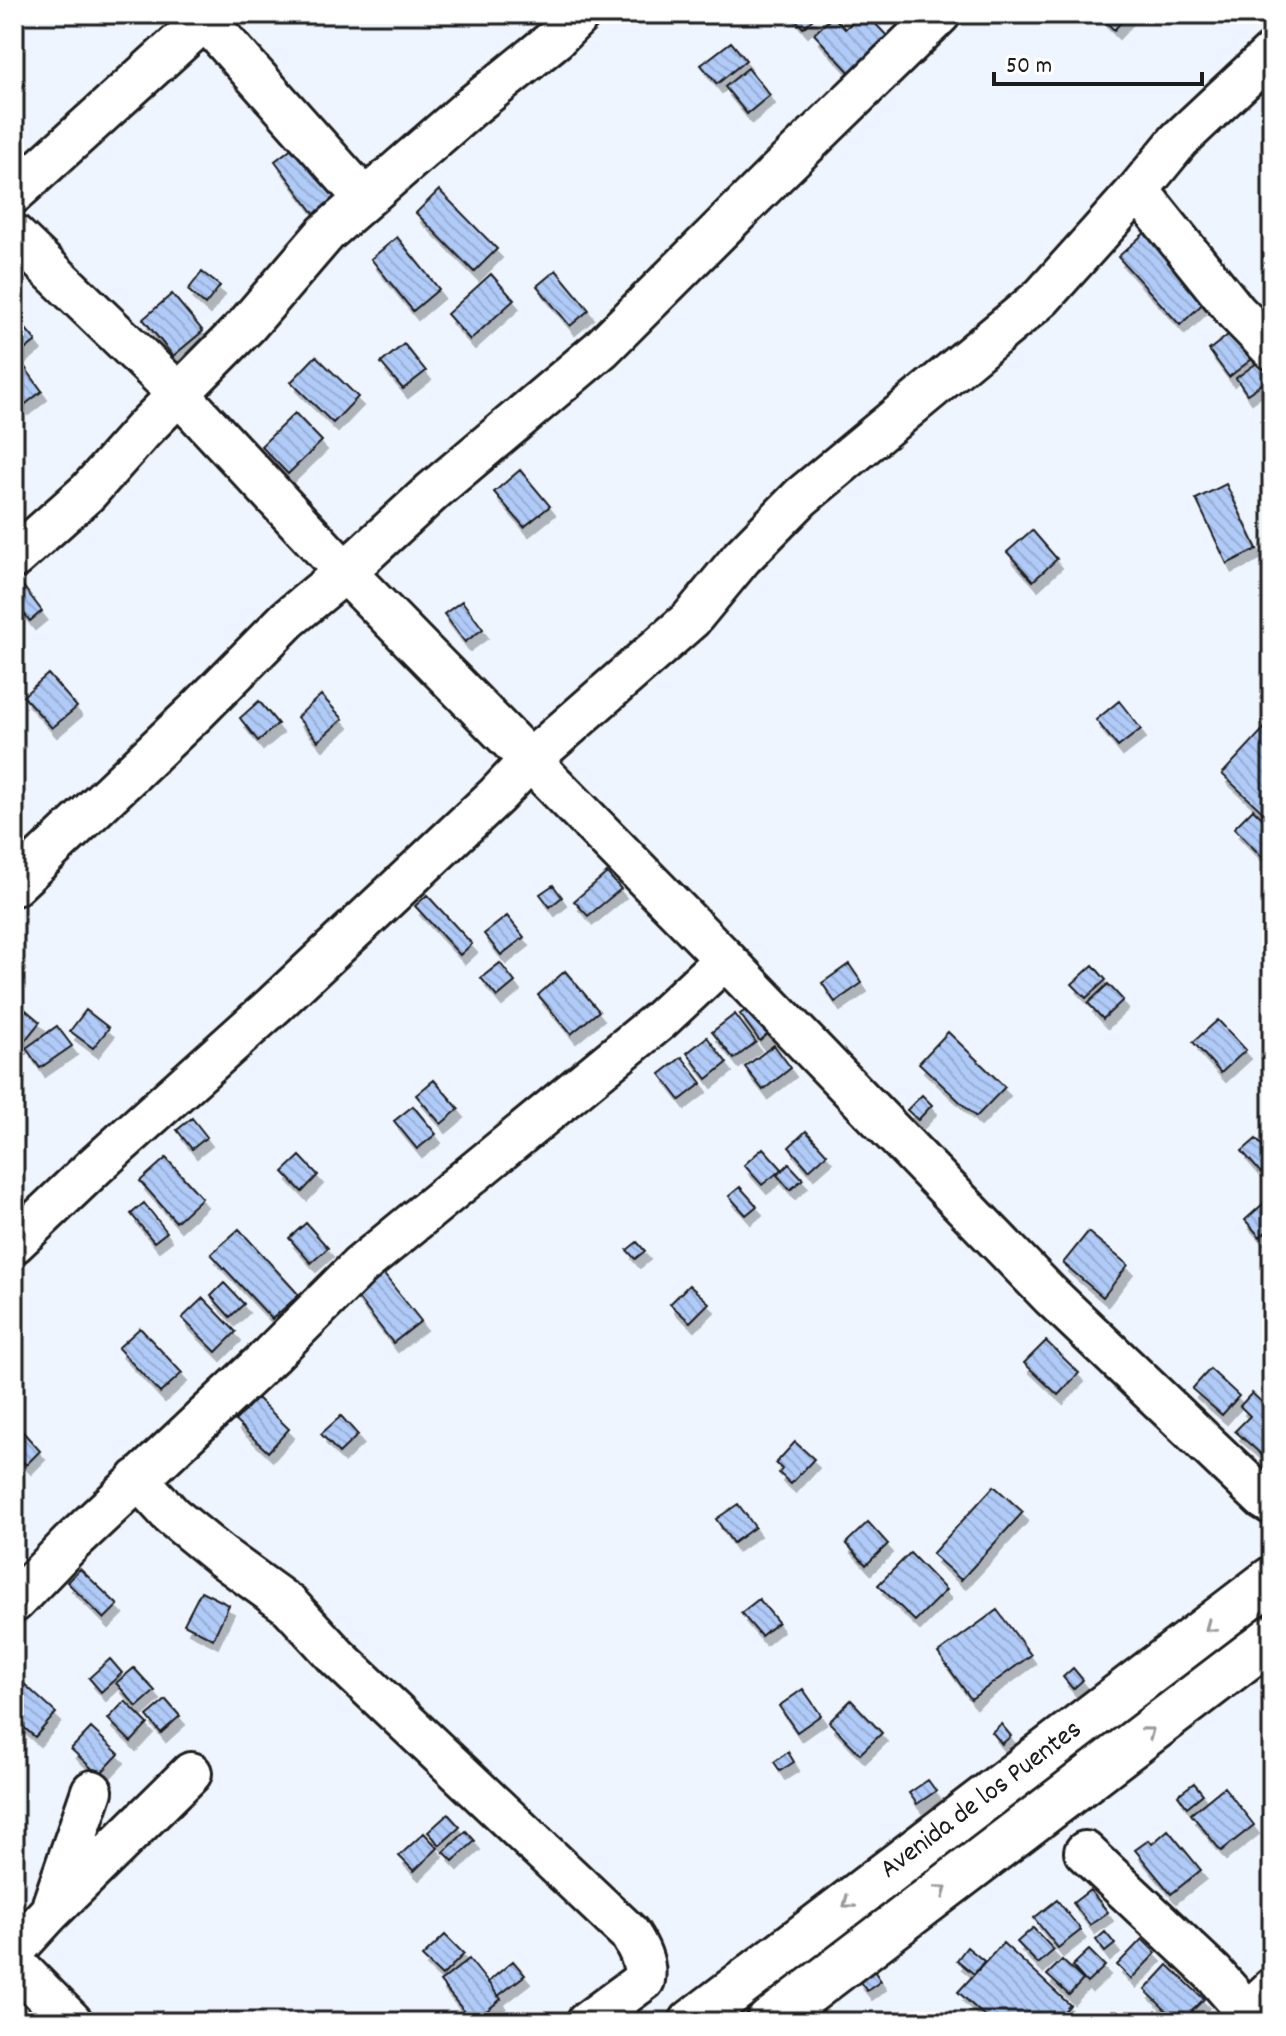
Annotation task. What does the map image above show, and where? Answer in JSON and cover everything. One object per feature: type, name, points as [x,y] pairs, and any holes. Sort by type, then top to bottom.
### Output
[{"type":"main road","name":"Avenida de los Puentes","points":[[692,2022],[1272,1579]]},
{"type":"main road","name":"Avenida de los Puentes","points":[[769,2022],[1272,1638]]},
{"type":"street","points":[[14,558],[88,492],[144,429],[247,325],[326,233],[472,106],[555,39],[580,14]]},
{"type":"street","points":[[14,885],[198,710],[288,619],[601,349],[940,14]]},
{"type":"street","points":[[14,193],[199,25],[208,23],[365,199]]},
{"type":"street","points":[[14,1243],[274,1005],[486,806],[530,760],[691,619],[742,557],[801,497],[1042,297],[1179,140],[1272,53]]},
{"type":"street","points":[[1138,190],[1236,312],[1272,349]]},
{"type":"street","points":[[14,235],[179,394],[345,572],[1051,1296],[1272,1504]]},
{"type":"street","points":[[14,1602],[71,1543],[271,1355],[360,1266],[660,1020],[725,959]]},
{"type":"street","points":[[138,1479],[172,1516],[290,1606],[337,1657],[629,1933],[642,1958],[644,1980],[587,2022]]},
{"type":"street","points":[[14,1951],[191,1773]]},
{"type":"street","points":[[50,1912],[92,1791]]},
{"type":"street","points":[[1085,1852],[1253,2011]]},
{"type":"street","points":[[14,1963],[72,2022]]},
{"type":"building","points":[[791,14],[810,14],[814,18],[803,28]]},
{"type":"building","points":[[861,14],[866,14],[891,40],[853,76],[814,34],[833,16],[845,29]]},
{"type":"building","points":[[1098,14],[1129,14],[1114,30]]},
{"type":"building","points":[[731,42],[746,60],[717,84],[701,65]]},
{"type":"building","points":[[748,68],[770,95],[747,114],[725,87]]},
{"type":"building","points":[[306,137],[347,193],[316,216],[275,161]]},
{"type":"building","points":[[439,190],[497,249],[474,272],[416,213]]},
{"type":"building","points":[[1149,229],[1211,296],[1180,325],[1118,257]]},
{"type":"building","points":[[397,237],[439,289],[413,311],[371,259]]},
{"type":"building","points":[[556,270],[589,310],[570,326],[537,286]]},
{"type":"building","points":[[202,272],[220,286],[205,305],[188,290]]},
{"type":"building","points":[[491,274],[514,300],[470,340],[447,314]]},
{"type":"building","points":[[172,294],[203,331],[173,356],[143,319]]},
{"type":"building","points":[[20,322],[36,341],[18,355],[14,350],[14,327]]},
{"type":"building","points":[[1237,328],[1257,355],[1229,377],[1209,350]]},
{"type":"building","points":[[404,344],[426,371],[403,389],[381,363]]},
{"type":"building","points":[[1268,355],[1272,362],[1272,377],[1247,394],[1236,378]]},
{"type":"building","points":[[316,356],[358,397],[333,423],[291,382]]},
{"type":"building","points":[[24,366],[42,391],[23,406],[14,394],[14,373]]},
{"type":"building","points":[[295,413],[322,441],[288,474],[261,446]]},
{"type":"building","points":[[520,470],[550,506],[524,527],[494,492]]},
{"type":"building","points":[[1226,484],[1257,549],[1227,564],[1196,499]]},
{"type":"building","points":[[1032,530],[1057,559],[1033,581],[1007,552]]},
{"type":"building","points":[[23,586],[42,611],[30,621],[14,601],[14,594]]},
{"type":"building","points":[[462,601],[483,629],[465,642],[444,614]]},
{"type":"building","points":[[48,674],[77,707],[52,728],[23,696]]},
{"type":"building","points":[[321,695],[343,719],[318,741],[297,717]]},
{"type":"building","points":[[259,701],[278,724],[258,741],[240,718]]},
{"type":"building","points":[[1119,701],[1141,729],[1118,747],[1096,720]]},
{"type":"building","points":[[1271,721],[1270,776],[1272,821],[1222,774]]},
{"type":"building","points":[[1253,809],[1272,828],[1272,851],[1264,859],[1234,828]]},
{"type":"building","points":[[607,873],[621,889],[588,916],[574,901]]},
{"type":"building","points":[[553,885],[562,897],[550,907],[540,894]]},
{"type":"building","points":[[427,895],[472,944],[460,955],[415,906]]},
{"type":"building","points":[[507,916],[524,937],[501,955],[484,934]]},
{"type":"building","points":[[500,963],[515,982],[497,997],[481,978]]},
{"type":"building","points":[[849,964],[862,983],[835,1002],[822,983]]},
{"type":"building","points":[[1093,965],[1106,980],[1086,998],[1072,984]]},
{"type":"building","points":[[565,971],[599,1011],[571,1034],[538,995]]},
{"type":"building","points":[[1108,984],[1123,1000],[1103,1019],[1088,1003]]},
{"type":"building","points":[[14,1000],[40,1022],[19,1048],[14,1043]]},
{"type":"building","points":[[749,1008],[769,1033],[760,1041],[740,1014]]},
{"type":"building","points":[[86,1010],[109,1028],[93,1048],[70,1031]]},
{"type":"building","points":[[735,1014],[756,1042],[734,1059],[712,1032]]},
{"type":"building","points":[[1218,1020],[1246,1050],[1221,1073],[1193,1042]]},
{"type":"building","points":[[57,1026],[72,1046],[40,1068],[26,1048]]},
{"type":"building","points":[[948,1032],[1005,1087],[976,1117],[919,1063]]},
{"type":"building","points":[[707,1037],[727,1063],[707,1079],[687,1053]]},
{"type":"building","points":[[774,1045],[791,1068],[763,1090],[745,1067]]},
{"type":"building","points":[[682,1057],[702,1083],[680,1100],[660,1074]]},
{"type":"building","points":[[434,1080],[459,1109],[441,1124],[416,1095]]},
{"type":"building","points":[[922,1095],[932,1105],[918,1120],[907,1110]]},
{"type":"building","points":[[413,1106],[436,1134],[417,1149],[394,1121]]},
{"type":"building","points":[[192,1118],[207,1137],[192,1149],[177,1130]]},
{"type":"building","points":[[806,1131],[827,1154],[809,1170],[789,1147]]},
{"type":"building","points":[[1256,1139],[1272,1156],[1272,1162],[1261,1173],[1242,1151]]},
{"type":"building","points":[[763,1148],[782,1169],[762,1185],[744,1165]]},
{"type":"building","points":[[300,1156],[318,1175],[302,1192],[283,1172]]},
{"type":"building","points":[[166,1158],[202,1198],[176,1222],[140,1181]]},
{"type":"building","points":[[789,1164],[803,1179],[790,1190],[777,1175]]},
{"type":"building","points":[[740,1187],[757,1206],[746,1215],[729,1196]]},
{"type":"building","points":[[144,1203],[167,1232],[154,1242],[131,1214]]},
{"type":"building","points":[[1264,1203],[1272,1212],[1272,1226],[1260,1237],[1245,1220]]},
{"type":"building","points":[[306,1223],[328,1248],[311,1263],[289,1238]]},
{"type":"building","points":[[239,1229],[299,1295],[272,1319],[211,1254]]},
{"type":"building","points":[[1088,1232],[1128,1265],[1103,1297],[1063,1263]]},
{"type":"building","points":[[637,1242],[645,1251],[635,1259],[627,1250]]},
{"type":"building","points":[[374,1262],[421,1321],[393,1343],[347,1284]]},
{"type":"building","points":[[224,1283],[244,1304],[230,1317],[211,1296]]},
{"type":"building","points":[[689,1285],[709,1303],[690,1322],[670,1304]]},
{"type":"building","points":[[203,1298],[236,1332],[216,1352],[182,1318]]},
{"type":"building","points":[[140,1328],[182,1373],[160,1393],[118,1348]]},
{"type":"building","points":[[1046,1341],[1079,1373],[1058,1395],[1024,1363]]},
{"type":"building","points":[[1210,1369],[1239,1396],[1222,1415],[1192,1389]]},
{"type":"building","points":[[1252,1393],[1272,1412],[1272,1464],[1235,1431],[1250,1416],[1240,1406]]},
{"type":"building","points":[[257,1398],[289,1429],[268,1452],[235,1421]]},
{"type":"building","points":[[341,1416],[358,1435],[339,1453],[321,1434]]},
{"type":"building","points":[[23,1432],[40,1451],[26,1465],[14,1452],[14,1441]]},
{"type":"building","points":[[795,1442],[814,1459],[791,1484],[779,1473],[782,1469],[776,1463]]},
{"type":"building","points":[[994,1486],[1023,1512],[961,1580],[932,1554]]},
{"type":"building","points":[[738,1504],[755,1527],[733,1543],[716,1519]]},
{"type":"building","points":[[868,1522],[888,1544],[866,1565],[846,1543]]},
{"type":"building","points":[[910,1553],[946,1590],[915,1621],[878,1585]]},
{"type":"building","points":[[80,1569],[118,1605],[104,1619],[67,1582]]},
{"type":"building","points":[[201,1591],[229,1605],[213,1639],[184,1624]]},
{"type":"building","points":[[759,1599],[778,1622],[761,1636],[741,1613]]},
{"type":"building","points":[[997,1610],[1031,1655],[971,1699],[938,1653]]},
{"type":"building","points":[[110,1659],[122,1673],[101,1692],[89,1678]]},
{"type":"building","points":[[134,1668],[155,1691],[137,1707],[116,1683]]},
{"type":"building","points":[[1073,1668],[1083,1680],[1073,1689],[1063,1677]]},
{"type":"building","points":[[22,1682],[56,1713],[35,1737],[14,1719],[14,1691]]},
{"type":"building","points":[[803,1689],[821,1715],[797,1732],[779,1706]]},
{"type":"building","points":[[166,1700],[180,1716],[161,1733],[147,1716]]},
{"type":"building","points":[[851,1700],[882,1733],[860,1754],[829,1722]]},
{"type":"building","points":[[125,1701],[148,1724],[131,1742],[108,1719]]},
{"type":"building","points":[[1001,1724],[1011,1736],[1002,1744],[992,1732]]},
{"type":"building","points":[[91,1728],[119,1754],[99,1775],[71,1749]]},
{"type":"building","points":[[788,1752],[794,1762],[780,1771],[774,1762]]},
{"type":"building","points":[[928,1780],[936,1791],[917,1804],[909,1793]]},
{"type":"building","points":[[1194,1783],[1203,1794],[1187,1807],[1178,1795]]},
{"type":"building","points":[[1224,1787],[1254,1825],[1221,1851],[1191,1814]]},
{"type":"building","points":[[448,1814],[460,1827],[440,1845],[428,1832]]},
{"type":"building","points":[[1168,1830],[1201,1870],[1171,1894],[1135,1850],[1149,1840],[1152,1844]]},
{"type":"building","points":[[466,1831],[475,1841],[453,1861],[444,1852]]},
{"type":"building","points":[[424,1833],[438,1848],[414,1871],[399,1856]]},
{"type":"building","points":[[1090,1890],[1108,1912],[1090,1925],[1073,1903]]},
{"type":"building","points":[[1057,1900],[1081,1930],[1058,1948],[1034,1918]]},
{"type":"building","points":[[1033,1928],[1054,1950],[1038,1964],[1017,1942]]},
{"type":"building","points":[[1105,1932],[1115,1944],[1105,1952],[1096,1940]]},
{"type":"building","points":[[445,1935],[464,1954],[442,1976],[422,1957]]},
{"type":"building","points":[[1142,1939],[1156,1953],[1131,1979],[1117,1965]]},
{"type":"building","points":[[1003,1943],[1070,2005],[1054,2022],[991,2022],[958,1992]]},
{"type":"building","points":[[967,1947],[984,1961],[974,1974],[957,1960]]},
{"type":"building","points":[[1089,1950],[1105,1966],[1087,1983],[1072,1966]]},
{"type":"building","points":[[469,1959],[501,1999],[473,2022],[440,1982]]},
{"type":"building","points":[[1062,1960],[1083,1980],[1069,1995],[1047,1975]]},
{"type":"building","points":[[513,1961],[525,1975],[498,1996],[488,1982]]},
{"type":"building","points":[[1168,1965],[1204,1999],[1181,2022],[1145,1990]]},
{"type":"building","points":[[872,1968],[881,1981],[867,1991],[857,1978]]}]
